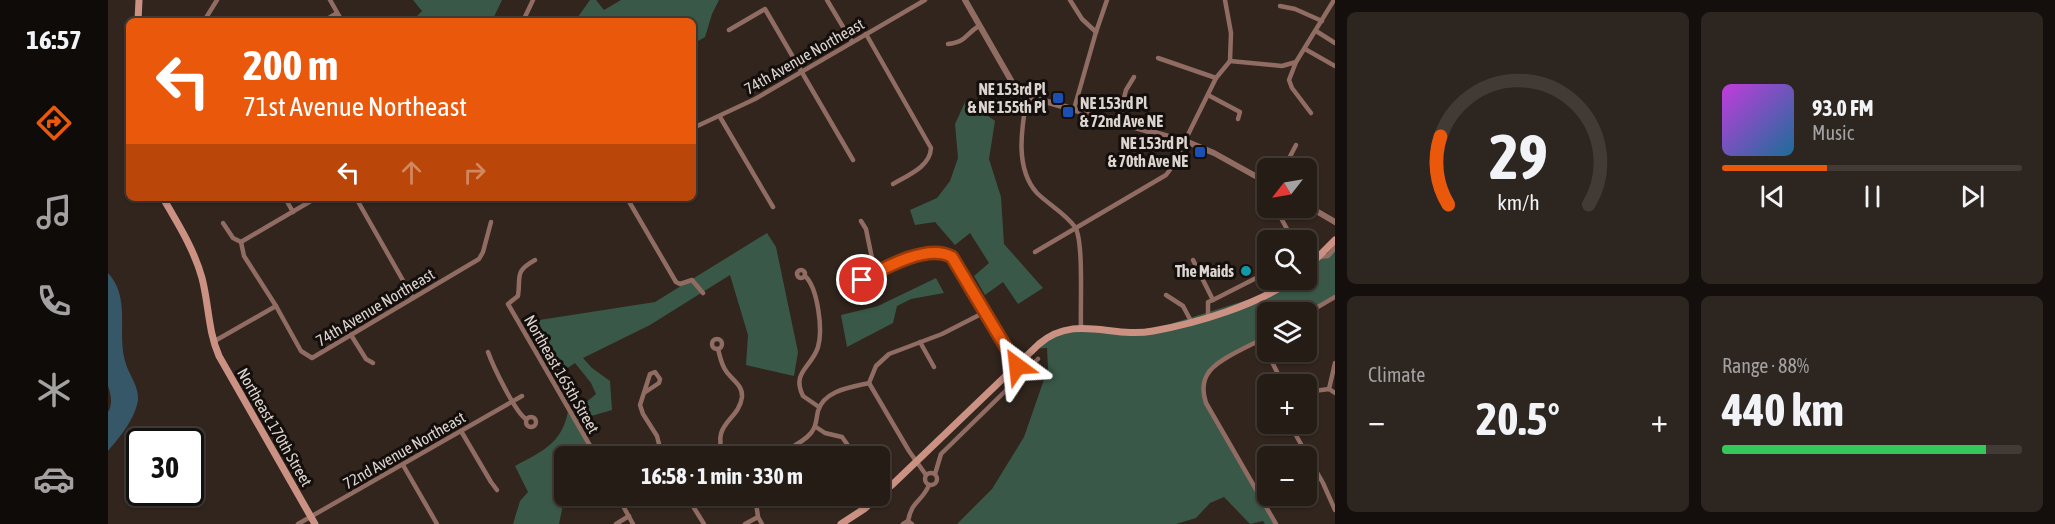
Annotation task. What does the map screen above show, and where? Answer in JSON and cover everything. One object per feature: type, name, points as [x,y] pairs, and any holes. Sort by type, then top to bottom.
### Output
[{"type":"main road","points":[[138,18],[139,0]]},
{"type":"main road","name":"Northeast 170th Street","points":[[165,201],[186,237],[199,266],[213,342],[227,372],[315,524]]},
{"type":"main road","points":[[1319,257],[1335,240]]},
{"type":"main road","points":[[841,524],[878,498],[1051,334],[1081,327],[1130,333],[1152,332],[1208,316],[1275,290]]},
{"type":"street","points":[[206,18],[217,0]]},
{"type":"street","points":[[330,0],[340,18]]},
{"type":"street","points":[[524,18],[533,0]]},
{"type":"street","points":[[827,0],[852,42]]},
{"type":"street","name":"74th Avenue Northeast","points":[[696,127],[720,117],[925,0]]},
{"type":"street","points":[[965,0],[1012,82],[1027,96],[1185,142],[1214,153],[1257,177]]},
{"type":"street","points":[[1070,0],[1082,19],[1096,32]]},
{"type":"street","points":[[1074,109],[1107,0]]},
{"type":"street","points":[[1035,252],[1161,179],[1172,167],[1216,78],[1230,61],[1231,33],[1224,0]]},
{"type":"street","points":[[1311,113],[1288,80],[1296,62],[1334,0]]},
{"type":"street","points":[[1280,6],[1296,9],[1322,21]]},
{"type":"street","points":[[729,30],[765,9],[853,160]]},
{"type":"street","points":[[329,18],[337,13]]},
{"type":"street","points":[[948,44],[963,40],[970,31],[980,26]]},
{"type":"street","points":[[1316,31],[1335,44]]},
{"type":"street","points":[[866,34],[931,148],[931,155],[925,164],[893,184]]},
{"type":"street","points":[[1305,49],[1335,66]]},
{"type":"street","points":[[1158,58],[1216,78]]},
{"type":"street","points":[[1230,61],[1282,66],[1296,62]]},
{"type":"street","points":[[1118,122],[1126,90],[1134,77]]},
{"type":"street","points":[[1209,95],[1240,112],[1238,119]]},
{"type":"street","points":[[1027,96],[1021,133],[1024,169],[1036,192],[1075,228],[1079,244],[1081,327]]},
{"type":"street","points":[[720,117],[773,207]]},
{"type":"street","points":[[1289,158],[1296,145]]},
{"type":"street","points":[[287,201],[293,212]]},
{"type":"street","points":[[241,242],[311,201]]},
{"type":"street","points":[[358,201],[413,298]]},
{"type":"street","points":[[629,201],[676,282],[680,284],[692,280],[703,293]]},
{"type":"street","points":[[1317,212],[1335,222]]},
{"type":"street","points":[[861,221],[866,229],[875,273]]},
{"type":"street","name":"74th Avenue Northeast","points":[[276,306],[301,351],[312,358],[479,259],[483,252],[490,222]]},
{"type":"street","points":[[223,223],[233,238],[241,242]]},
{"type":"street","points":[[213,342],[276,306],[244,256],[241,242]]},
{"type":"street","points":[[1319,257],[1328,256],[1335,248]]},
{"type":"street","points":[[849,287],[911,257],[936,252],[945,253],[952,257],[1017,366]]},
{"type":"street","name":"Northeast 165th Street","points":[[535,260],[519,273],[518,296],[508,304],[590,446]]},
{"type":"street","points":[[1193,260],[1213,300]]},
{"type":"street","points":[[805,276],[811,282],[816,295],[819,344],[816,354],[801,374],[798,382],[803,396],[819,407]]},
{"type":"street","points":[[1208,316],[1208,302],[1257,278]]},
{"type":"street","points":[[1166,296],[1183,306],[1191,321]]},
{"type":"street","points":[[1317,308],[1335,297]]},
{"type":"street","points":[[869,382],[882,358],[900,348],[942,334],[986,312]]},
{"type":"street","points":[[351,335],[366,359],[373,363]]},
{"type":"street","points":[[920,342],[934,367]]},
{"type":"street","points":[[1257,342],[1210,370],[1203,388],[1206,403],[1276,524]]},
{"type":"street","points":[[718,349],[725,369],[740,387],[742,395],[739,406],[721,433],[721,446]]},
{"type":"street","points":[[488,352],[522,417],[526,419]]},
{"type":"street","points":[[935,474],[941,454],[1038,359]]},
{"type":"street","points":[[1329,389],[1335,363]]},
{"type":"street","points":[[644,393],[659,383],[660,379],[655,372],[650,374],[641,398],[641,410],[657,436],[660,446]]},
{"type":"street","points":[[794,446],[804,440],[816,427],[819,407],[830,395],[839,390],[869,382]]},
{"type":"street","points":[[869,382],[926,475],[925,480],[929,485]]},
{"type":"street","points":[[1317,391],[1329,389],[1335,393]]},
{"type":"street","name":"72nd Avenue Northeast","points":[[298,524],[522,396]]},
{"type":"street","points":[[816,427],[825,433],[842,437],[848,446]]},
{"type":"street","points":[[461,431],[497,490]]},
{"type":"street","points":[[1295,434],[1323,483],[1335,510]]},
{"type":"street","points":[[403,465],[437,524]]},
{"type":"street","points":[[908,523],[912,507],[929,485],[937,482],[938,477],[935,474],[930,472],[926,475]]},
{"type":"street","points":[[623,506],[633,524]]},
{"type":"street","points":[[693,506],[704,524]]},
{"type":"street","points":[[757,506],[758,517],[762,524]]},
{"type":"street","points":[[616,524],[629,516]]},
{"type":"street","points":[[745,524],[758,517]]},
{"type":"green space","points":[[413,0],[502,0],[493,18],[415,18],[422,11]]},
{"type":"green space","points":[[590,0],[596,0],[604,10],[621,0],[719,0],[705,37],[696,42],[696,18],[577,18]]},
{"type":"green space","points":[[966,100],[995,121],[989,159],[1001,197],[1004,244],[1043,288],[1018,304],[1003,282],[985,295],[974,276],[989,263],[970,233],[955,245],[935,222],[915,225],[910,210],[937,198],[950,181],[958,158],[955,124]]},
{"type":"green space","points":[[767,233],[776,247],[798,352],[794,376],[746,365],[748,335],[730,275],[650,325],[583,358],[610,381],[612,410],[581,419],[577,410],[596,394],[591,383],[575,363],[556,376],[533,321],[655,302]]},
{"type":"green space","points":[[1335,241],[1335,297],[1317,306],[1317,302],[1257,302],[1257,342],[1217,365],[1206,376],[1204,395],[1257,490],[1257,506],[1266,506],[1276,524],[1265,524],[1263,521],[1250,524],[1224,497],[1210,503],[1196,518],[1176,524],[957,524],[992,489],[1024,437],[1048,368],[1047,348],[1031,349],[1044,336],[1061,328],[1151,330],[1263,295],[1271,290],[1317,290],[1317,258]]},
{"type":"green space","points":[[936,278],[944,293],[911,299],[897,306],[893,323],[847,347],[841,315],[878,306]]},
{"type":"green space","points":[[568,411],[587,443],[582,446],[554,446],[554,506],[563,506],[559,524],[513,524],[520,501],[528,492],[515,466],[542,451],[556,439]]},
{"type":"water","points":[[108,273],[119,293],[123,350],[126,366],[137,389],[138,400],[130,421],[108,451],[108,412],[111,399],[108,386]]},
{"type":"place","name":"NE 153rd Pl & NE 155th Pl","points":[[1058,98]]},
{"type":"place","name":"NE 153rd Pl & 72nd Ave NE","points":[[1068,112]]},
{"type":"place","name":"NE 153rd Pl & 70th Ave NE","points":[[1200,152]]},
{"type":"place","name":"The Maids","points":[[1246,271]]},
{"type":"route","points":[[862,280],[911,257],[936,252],[945,253],[952,257],[1017,366]]}]
